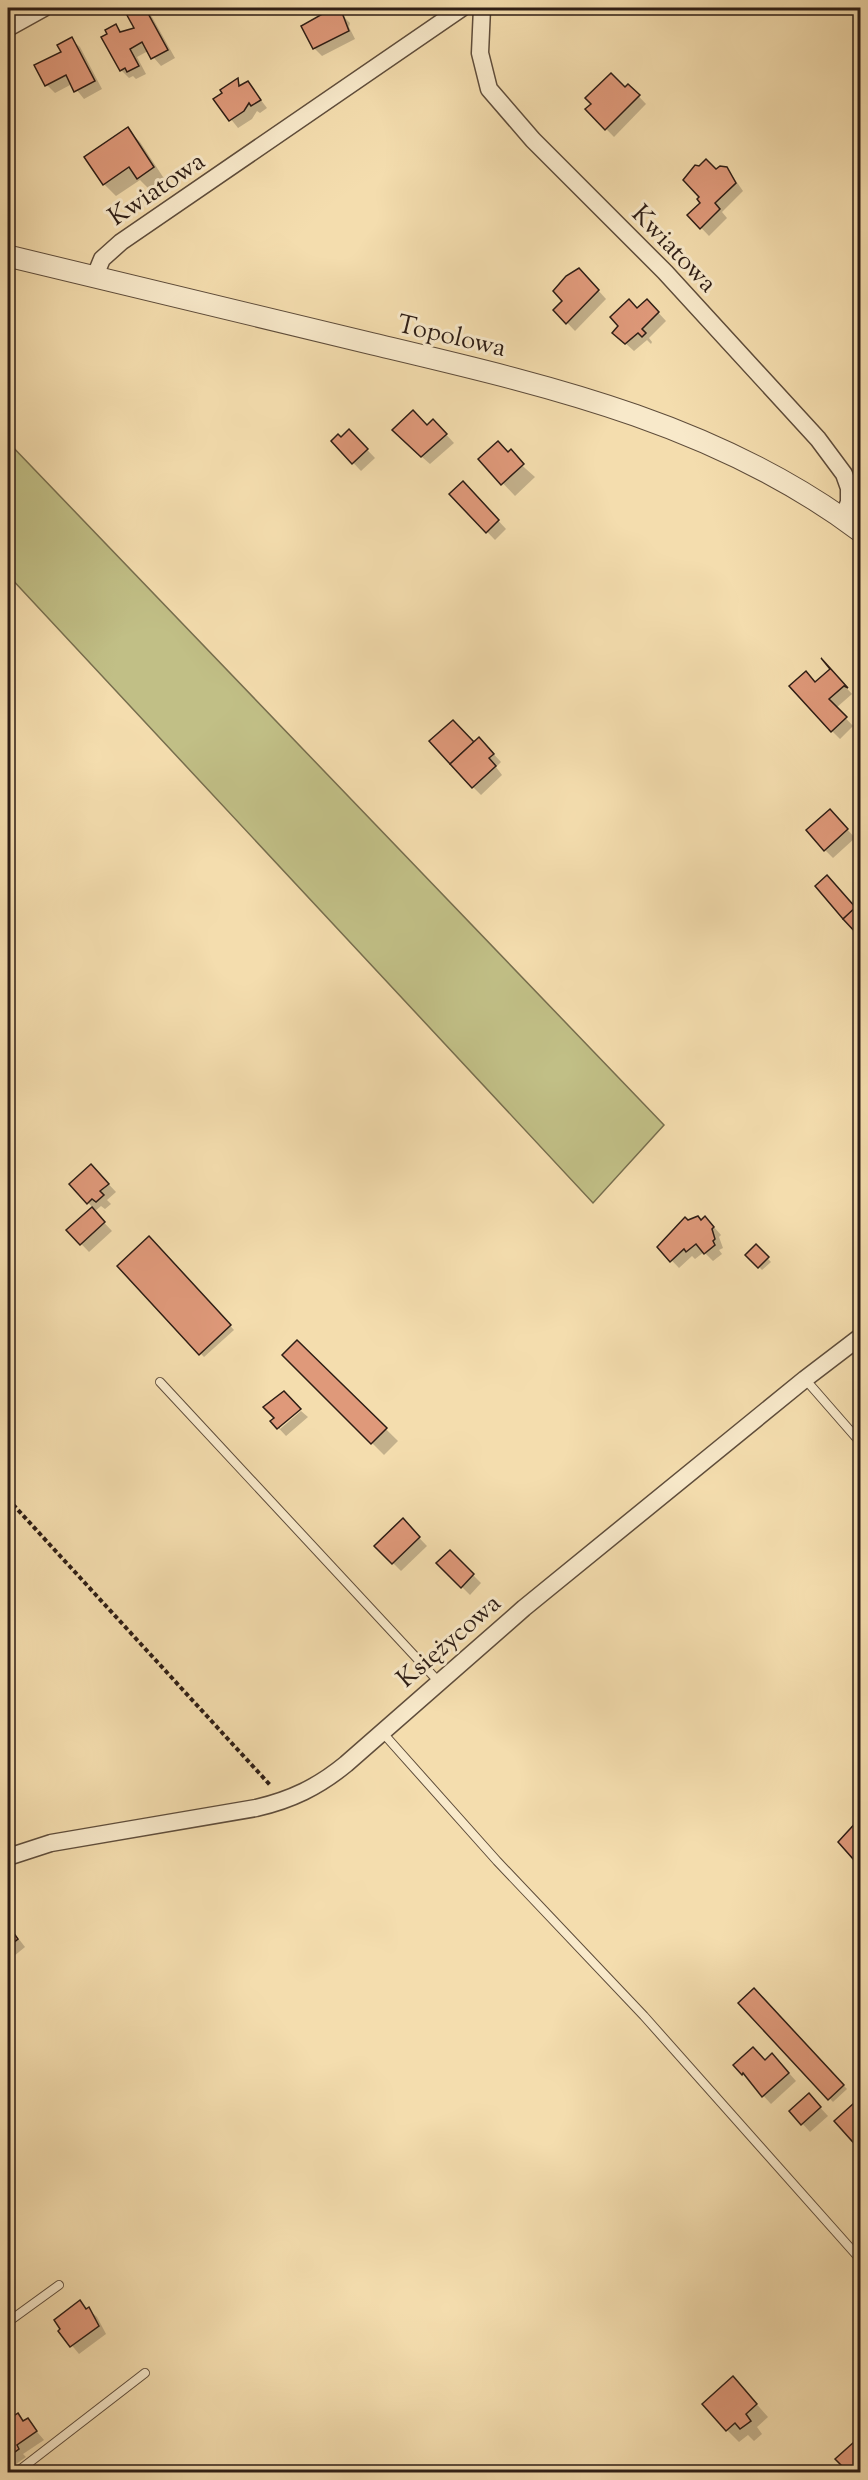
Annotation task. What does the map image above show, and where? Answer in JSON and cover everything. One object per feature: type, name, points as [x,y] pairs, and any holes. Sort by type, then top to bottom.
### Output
[{"type":"street","points":[[8,28],[44,8]]},
{"type":"street","name":"Kwiatowa","points":[[95,276],[102,259],[120,242],[462,8]]},
{"type":"street","name":"Kwiatowa","points":[[483,8],[480,53],[489,89],[533,140],[665,272],[818,439],[836,461],[849,488],[849,502],[843,518]]},
{"type":"street","name":"Topolowa","points":[[8,256],[578,394],[713,446],[782,480],[861,531]]},
{"type":"street","name":"Księżycowa","points":[[8,1856],[51,1843],[279,1802],[303,1793],[331,1777],[438,1681],[805,1379],[861,1337]]},
{"type":"lane","points":[[805,1379],[861,1442]]},
{"type":"lane","points":[[160,1382],[438,1681]]},
{"type":"lane","points":[[382,1732],[497,1861],[644,2016],[861,2259]]},
{"type":"lane","points":[[8,2322],[59,2285]]},
{"type":"lane","points":[[17,2472],[145,2373]]},
{"type":"path","points":[[8,1500],[247,1757],[273,1788],[279,1802]]},
{"type":"shaded area","points":[[8,442],[664,1125],[593,1203],[8,575]]},
{"type":"building","points":[[123,8],[145,8],[168,50],[151,59],[142,42],[130,49],[139,66],[127,72],[125,68],[120,71],[101,37],[107,34],[105,30],[116,24],[120,32],[134,28]]},
{"type":"building","points":[[333,8],[341,10],[349,31],[313,49],[301,26]]},
{"type":"building","points":[[72,37],[95,81],[74,92],[66,75],[45,86],[34,65],[61,52],[57,45]]},
{"type":"building","points":[[611,73],[625,87],[628,84],[640,95],[605,130],[585,109],[591,104],[585,98]]},
{"type":"building","points":[[238,78],[239,86],[248,81],[261,100],[251,106],[249,103],[244,111],[229,121],[213,99],[222,93],[220,90]]},
{"type":"building","points":[[128,127],[154,167],[137,179],[129,167],[103,185],[84,157]]},
{"type":"building","points":[[706,159],[716,169],[720,166],[727,167],[736,183],[715,203],[720,209],[700,229],[687,215],[700,203],[697,199],[699,197],[683,180],[695,165],[699,166]]},
{"type":"building","points":[[579,268],[599,290],[566,324],[553,310],[562,301],[553,291],[566,276]]},
{"type":"building","points":[[629,299],[637,308],[647,299],[659,312],[642,329],[646,333],[642,337],[638,333],[625,344],[612,333],[618,326],[610,317]]},
{"type":"building","points":[[413,410],[427,425],[433,419],[447,434],[421,457],[392,430]]},
{"type":"building","points":[[349,429],[368,449],[352,464],[331,441],[338,434],[341,437]]},
{"type":"building","points":[[498,441],[508,452],[511,449],[524,464],[501,485],[478,459]]},
{"type":"building","points":[[463,481],[499,520],[486,533],[449,494]]},
{"type":"building","points":[[821,658],[848,688],[844,686],[829,699],[847,717],[831,732],[789,686],[806,671],[815,682],[830,669]]},
{"type":"building","points":[[453,720],[474,742],[450,764],[429,741]]},
{"type":"building","points":[[479,737],[494,754],[489,758],[496,766],[472,788],[450,764]]},
{"type":"building","points":[[830,809],[848,829],[824,851],[806,830]]},
{"type":"building","points":[[827,875],[856,908],[843,919],[815,886]]},
{"type":"building","points":[[860,903],[860,929],[856,933],[843,919]]},
{"type":"building","points":[[91,1164],[109,1184],[100,1191],[104,1195],[96,1202],[92,1199],[87,1204],[69,1184]]},
{"type":"building","points":[[92,1207],[105,1222],[80,1245],[66,1230]]},
{"type":"building","points":[[698,1216],[701,1220],[705,1216],[714,1227],[712,1229],[715,1245],[704,1254],[696,1244],[686,1252],[684,1249],[670,1262],[657,1247],[685,1217],[688,1220]]},
{"type":"building","points":[[149,1236],[231,1325],[199,1355],[117,1266]]},
{"type":"building","points":[[756,1244],[769,1257],[758,1268],[745,1255]]},
{"type":"building","points":[[297,1340],[387,1428],[371,1444],[282,1355]]},
{"type":"building","points":[[284,1391],[301,1409],[277,1429],[270,1421],[274,1418],[263,1407]]},
{"type":"building","points":[[403,1518],[420,1537],[392,1564],[374,1546]]},
{"type":"building","points":[[450,1550],[474,1574],[461,1588],[436,1563]]},
{"type":"building","points":[[860,1818],[860,1853],[854,1860],[838,1842]]},
{"type":"building","points":[[8,1925],[18,1939],[8,1947]]},
{"type":"building","points":[[754,1988],[844,2085],[828,2100],[738,2003]]},
{"type":"building","points":[[753,2047],[765,2060],[772,2053],[789,2073],[762,2097],[743,2073],[742,2075],[733,2065]]},
{"type":"building","points":[[809,2093],[821,2107],[801,2125],[789,2111]]},
{"type":"building","points":[[854,2103],[860,2111],[860,2150],[834,2121]]},
{"type":"building","points":[[80,2300],[86,2309],[89,2307],[99,2326],[70,2347],[58,2331],[60,2329],[54,2320]]},
{"type":"building","points":[[733,2376],[757,2404],[746,2414],[751,2421],[740,2429],[735,2423],[726,2431],[702,2404]]},
{"type":"building","points":[[18,2413],[23,2421],[28,2418],[37,2431],[17,2445],[19,2449],[8,2457],[8,2420]]},
{"type":"building","points":[[854,2442],[860,2449],[860,2472],[848,2472],[835,2459]]}]
